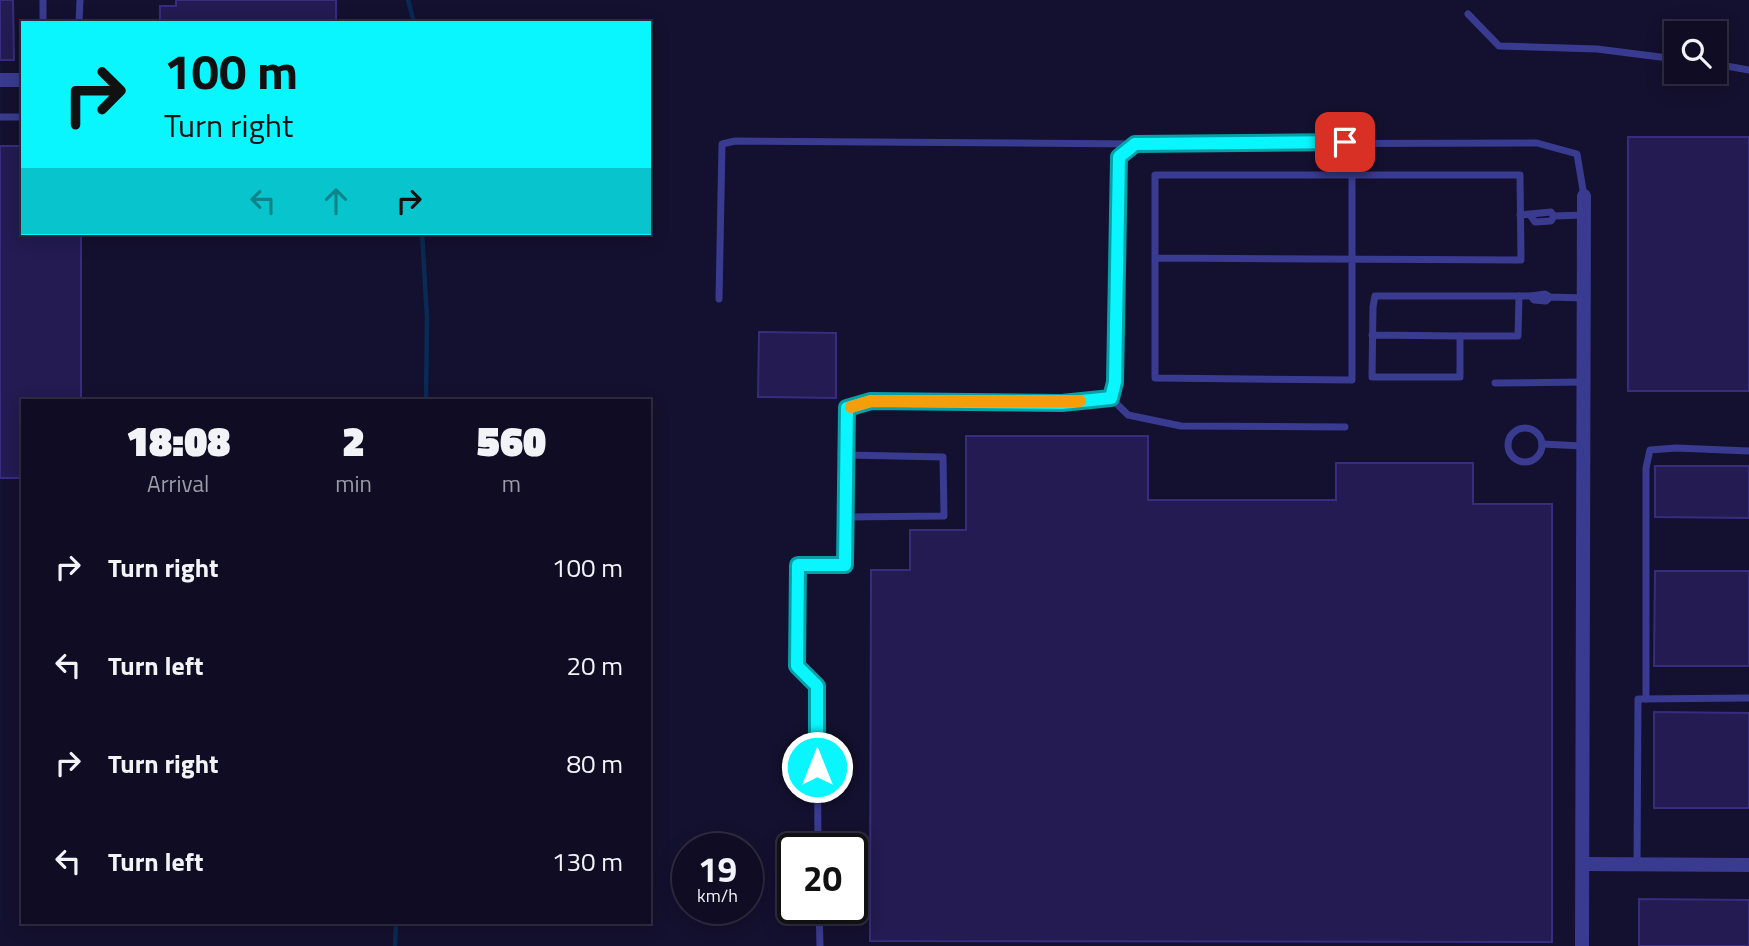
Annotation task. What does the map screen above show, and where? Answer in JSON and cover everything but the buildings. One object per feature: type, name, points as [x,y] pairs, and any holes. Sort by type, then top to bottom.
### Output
[{"type":"street","points":[[0,80],[21,80]]},
{"type":"street","points":[[1582,946],[1584,197]]},
{"type":"street","points":[[1584,864],[1749,865]]},
{"type":"lane","points":[[43,0],[43,21]]},
{"type":"lane","points":[[79,21],[80,0]]},
{"type":"lane","points":[[1468,14],[1499,46],[1597,49],[1664,57]]},
{"type":"lane","points":[[1727,66],[1749,71]]},
{"type":"lane","points":[[0,117],[21,117]]},
{"type":"lane","points":[[719,299],[722,144],[735,141],[1536,143],[1577,154],[1584,197]]},
{"type":"lane","points":[[1111,398],[1115,382],[1119,157],[1135,144]]},
{"type":"lane","points":[[1155,258],[1351,259],[1521,260],[1520,176],[1352,175],[1155,174],[1155,258],[1155,378],[1352,380],[1351,259],[1352,175]]},
{"type":"lane","points":[[1520,215],[1530,215],[1535,222],[1552,221],[1554,216],[1584,215]]},
{"type":"lane","points":[[1460,336],[1460,377],[1372,377],[1376,296],[1545,294],[1550,297],[1584,298]]},
{"type":"lane","points":[[1372,335],[1518,336],[1519,296]]},
{"type":"lane","points":[[1495,383],[1584,382]]},
{"type":"lane","points":[[818,833],[817,686],[797,666],[798,565],[845,565],[847,408],[871,401],[1062,403],[1111,398],[1129,415],[1181,426],[1345,427]]},
{"type":"lane","points":[[1523,428],[1538,433],[1542,444],[1539,455],[1530,461],[1518,461],[1507,448],[1512,432],[1523,428]]},
{"type":"lane","points":[[1542,444],[1584,446]]},
{"type":"lane","points":[[1646,699],[1646,468],[1650,450],[1676,448],[1749,451]]},
{"type":"lane","points":[[847,456],[943,457],[944,516],[847,517]]},
{"type":"lane","points":[[1637,864],[1638,699],[1749,698]]},
{"type":"lane","points":[[819,924],[820,946]]},
{"type":"waterway","points":[[408,0],[413,21]]},
{"type":"waterway","points":[[422,235],[427,318],[426,399]]},
{"type":"waterway","points":[[395,946],[396,924]]},
{"type":"slow traffic","points":[[851,407],[871,401],[1080,401]]},
{"type":"route","points":[[817,767],[817,686],[797,666],[798,565],[845,565],[847,408],[871,401],[1062,403],[1111,398],[1115,382],[1119,157],[1135,144],[1345,142]]}]
